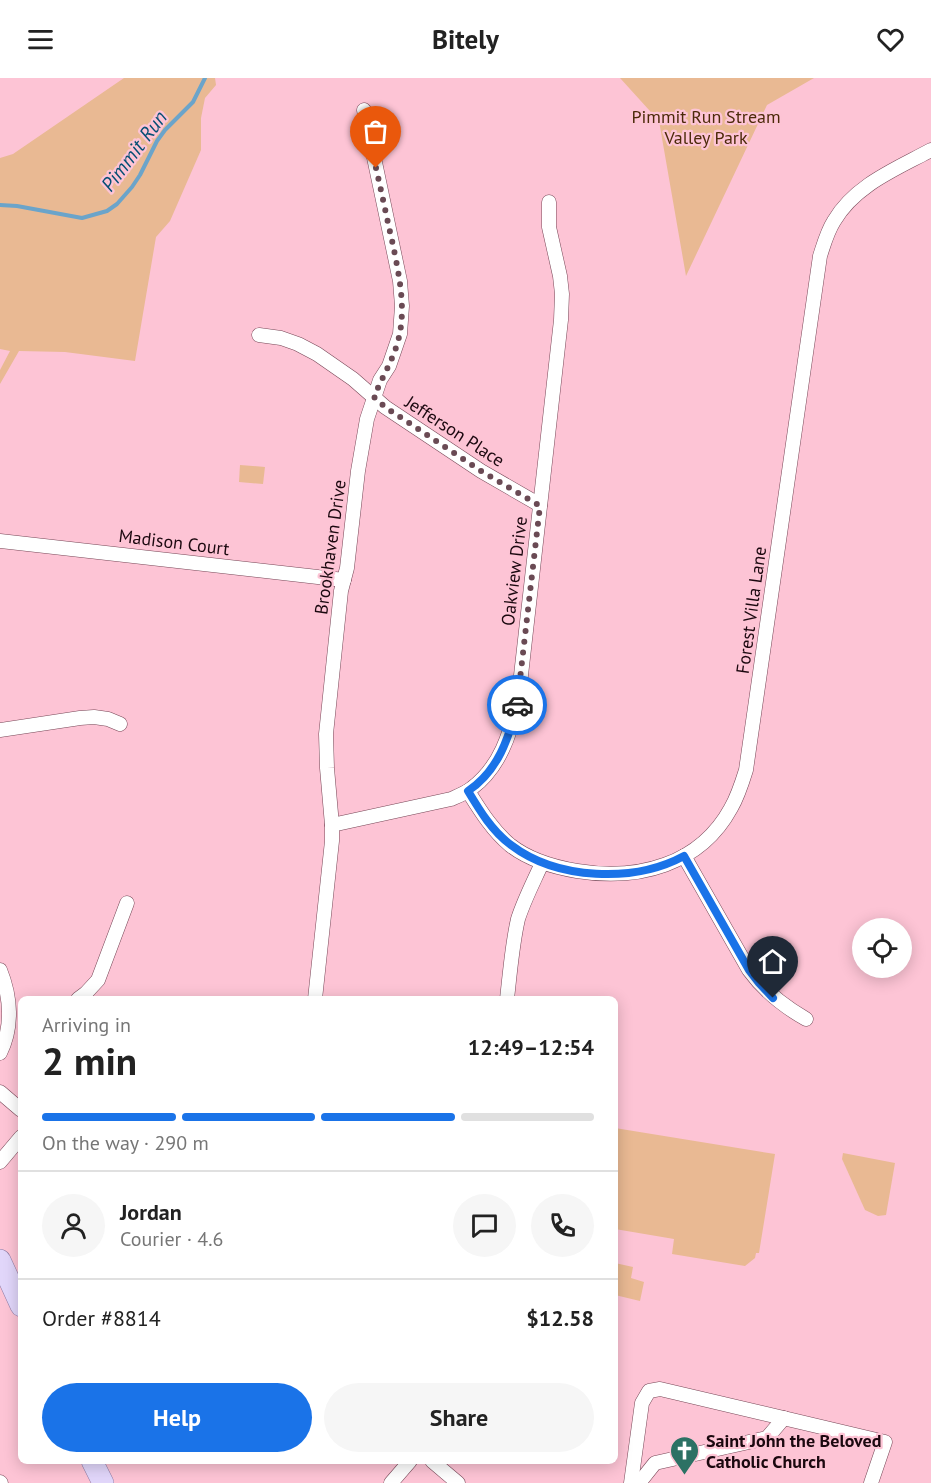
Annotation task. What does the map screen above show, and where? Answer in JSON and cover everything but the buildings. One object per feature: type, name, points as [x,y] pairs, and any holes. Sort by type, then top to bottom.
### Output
[{"type":"main road","points":[[0,1260],[18,1299]]},
{"type":"main road","points":[[94,1464],[103,1483]]},
{"type":"street","name":"Brookhaven Drive","points":[[315,996],[332,841],[326,734],[341,591],[347,568],[367,418],[380,380],[389,366],[396,347],[400,334],[402,306],[400,281],[364,110]]},
{"type":"street","name":"Forest Villa Lane","points":[[468,791],[486,820],[509,844],[525,855],[542,863],[590,873],[637,873],[657,868],[684,856],[707,840],[719,826],[731,809],[746,770],[820,256],[826,236],[838,214],[856,194],[871,182],[931,150]]},
{"type":"street","name":"Oakview Drive","points":[[332,825],[451,799],[468,791],[494,766],[512,728],[518,702],[561,320],[562,294],[549,227],[549,202]]},
{"type":"street","name":"Jefferson Place","points":[[259,335],[281,338],[317,354],[353,379],[385,407],[481,471],[540,506]]},
{"type":"street","name":"Madison Court","points":[[0,541],[344,580]]},
{"type":"street","points":[[0,730],[94,717],[120,724]]},
{"type":"street","points":[[684,856],[749,970],[773,998],[806,1019]]},
{"type":"street","points":[[507,996],[519,918],[542,863]]},
{"type":"street","points":[[82,996],[98,980],[128,903]]},
{"type":"street","points":[[0,970],[15,1009],[0,1053]]},
{"type":"street","points":[[0,1092],[18,1107]]},
{"type":"street","points":[[0,1162],[18,1141]]},
{"type":"street","points":[[631,1483],[642,1403],[649,1391],[660,1389],[885,1442],[871,1483]]},
{"type":"street","points":[[639,1483],[655,1463],[767,1438],[784,1418]]},
{"type":"street","points":[[392,1483],[408,1464]]},
{"type":"street","points":[[436,1464],[458,1483]]},
{"type":"green space","points":[[124,78],[215,78],[216,85],[205,98],[201,118],[201,150],[170,221],[156,237],[135,361],[65,352],[19,351],[0,384],[0,370],[10,351],[0,349],[0,158],[13,154]]},
{"type":"green space","name":"Pimmit Run Stream Valley Park","points":[[620,78],[814,78],[767,105],[686,276],[659,121]]},
{"type":"green space","points":[[240,465],[265,467],[263,484],[239,482]]},
{"type":"green space","points":[[618,1128],[775,1154],[759,1253],[756,1253],[755,1258],[745,1266],[672,1254],[674,1239],[618,1230]]},
{"type":"green space","points":[[843,1153],[895,1163],[886,1215],[878,1216],[865,1210],[842,1159]]},
{"type":"green space","points":[[618,1264],[633,1267],[631,1278],[644,1282],[640,1301],[618,1296]]},
{"type":"waterway","name":"Pimmit Run","points":[[0,205],[82,218],[107,211],[117,204],[132,187],[157,141],[193,102],[205,78]]},
{"type":"way so far","points":[[376,168],[400,281],[402,306],[400,334],[389,366],[380,380],[374,397],[385,407],[481,471],[540,506],[517,705]]},
{"type":"place","name":"Saint John the Beloved Catholic Church","points":[[685,1476]]},
{"type":"route","points":[[517,705],[512,728],[494,766],[468,791],[486,820],[509,844],[525,855],[564,869],[590,873],[637,873],[657,868],[684,856],[749,970],[773,998]]}]
